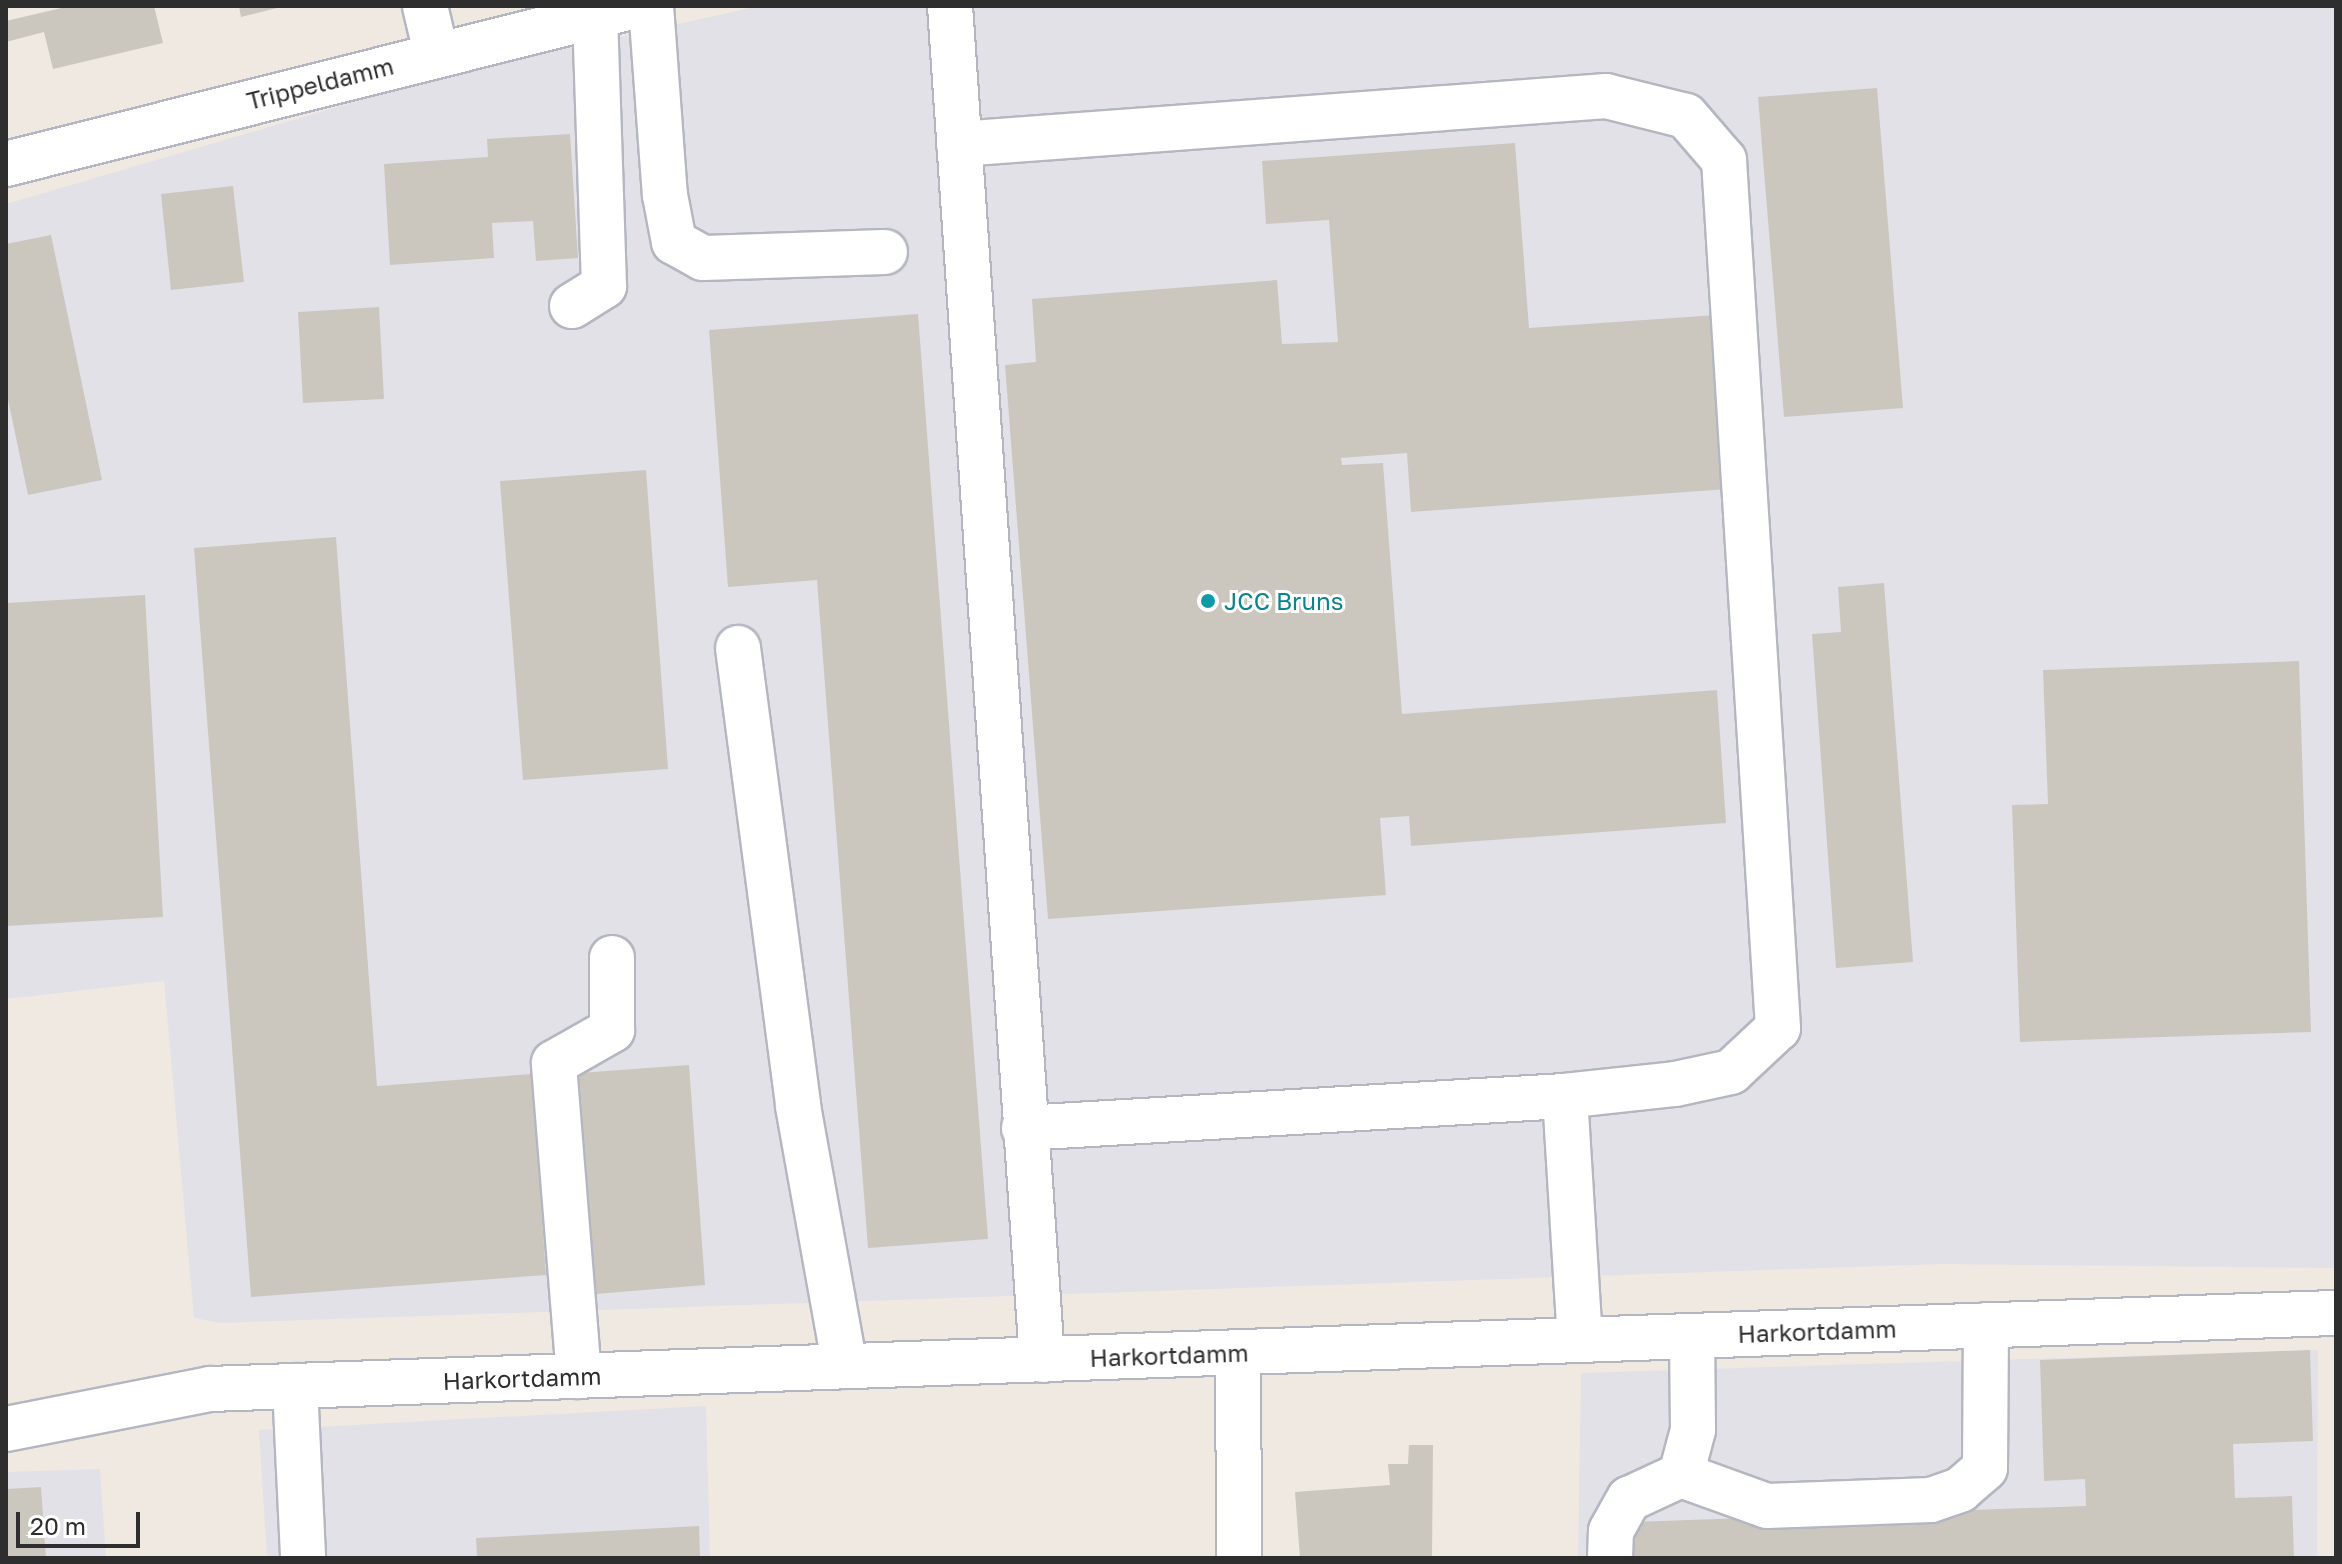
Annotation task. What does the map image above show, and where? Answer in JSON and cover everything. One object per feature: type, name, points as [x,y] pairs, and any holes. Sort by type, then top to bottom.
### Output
[{"type":"street","points":[[425,6],[436,53]]},
{"type":"street","points":[[651,6],[665,195],[674,242],[703,258],[885,252]]},
{"type":"street","points":[[950,6],[1042,1360]]},
{"type":"street","points":[[572,306],[604,286],[615,10]]},
{"type":"street","name":"Trippeldamm","points":[[6,164],[615,10]]},
{"type":"street","points":[[959,144],[1606,96],[1686,116],[1724,160],[1778,1028],[1731,1072],[1675,1084],[1565,1096],[1024,1128]]},
{"type":"street","points":[[738,648],[798,1106],[845,1366]]},
{"type":"street","points":[[579,1376],[554,1063],[612,1030],[612,958]]},
{"type":"street","points":[[1565,1096],[1580,1340]]},
{"type":"street","name":"Harkortdamm","points":[[6,1429],[210,1389],[2336,1313]]},
{"type":"street","points":[[1610,1558],[1611,1531],[1629,1499],[1681,1475],[1767,1506],[1931,1500],[1960,1490],[1985,1468],[1986,1325]]},
{"type":"street","points":[[1681,1475],[1693,1430],[1692,1336]]},
{"type":"street","points":[[1238,1352],[1239,1558]]},
{"type":"street","points":[[295,1386],[303,1558]]},
{"type":"shaded area","points":[[759,6],[2336,6],[2336,1268],[1941,1264],[220,1323],[194,1318],[164,981],[6,999],[6,204],[440,77]]},
{"type":"shaded area","points":[[2318,1350],[2317,1558],[1578,1558],[1581,1373]]},
{"type":"shaded area","points":[[706,1406],[710,1558],[267,1558],[259,1430]]},
{"type":"shaded area","points":[[100,1469],[106,1558],[6,1558],[6,1472]]},
{"type":"building","points":[[70,6],[154,6],[163,43],[53,69],[44,32],[6,42],[6,21]]},
{"type":"building","points":[[239,6],[281,6],[281,7],[241,17]]},
{"type":"building","points":[[1877,88],[1903,408],[1784,417],[1758,97]]},
{"type":"building","points":[[570,134],[578,258],[536,261],[533,221],[492,223],[494,258],[390,265],[384,164],[488,157],[487,139]]},
{"type":"building","name":"JCC Bruns","points":[[1515,143],[1529,328],[1716,315],[1728,489],[1411,512],[1407,453],[1341,458],[1342,465],[1383,463],[1402,714],[1717,690],[1726,823],[1411,846],[1409,816],[1380,818],[1386,895],[1048,919],[1005,365],[1036,362],[1032,299],[1277,280],[1282,344],[1338,342],[1329,220],[1266,224],[1262,161]]},
{"type":"building","points":[[233,186],[244,282],[171,290],[161,194]]},
{"type":"building","points":[[51,235],[102,480],[28,495],[6,390],[6,244]]},
{"type":"building","points":[[379,307],[384,399],[303,403],[298,312]]},
{"type":"building","points":[[918,314],[988,1239],[868,1248],[817,580],[728,587],[709,330]]},
{"type":"building","points":[[646,470],[668,769],[523,780],[500,481]]},
{"type":"building","points":[[336,537],[377,1086],[532,1074],[546,1275],[251,1297],[194,548]]},
{"type":"building","points":[[1884,583],[1913,962],[1836,968],[1812,634],[1841,632],[1838,587]]},
{"type":"building","points":[[145,595],[163,917],[6,926],[6,603]]},
{"type":"building","points":[[2299,661],[2311,1032],[2020,1042],[2012,805],[2048,804],[2043,670]]},
{"type":"building","points":[[689,1065],[705,1285],[596,1294],[579,1073]]},
{"type":"building","points":[[2310,1350],[2313,1441],[2233,1444],[2235,1498],[2292,1496],[2294,1558],[1634,1558],[1633,1522],[2086,1506],[2085,1479],[2044,1481],[2040,1360]]},
{"type":"building","points":[[1409,1445],[1433,1445],[1432,1558],[1300,1558],[1295,1492],[1390,1485],[1388,1464],[1408,1464]]},
{"type":"building","points":[[41,1487],[46,1558],[6,1558],[6,1489]]},
{"type":"building","points":[[699,1526],[700,1558],[477,1558],[476,1538]]},
{"type":"place","name":"JCC Bruns","points":[[1208,601]]}]
